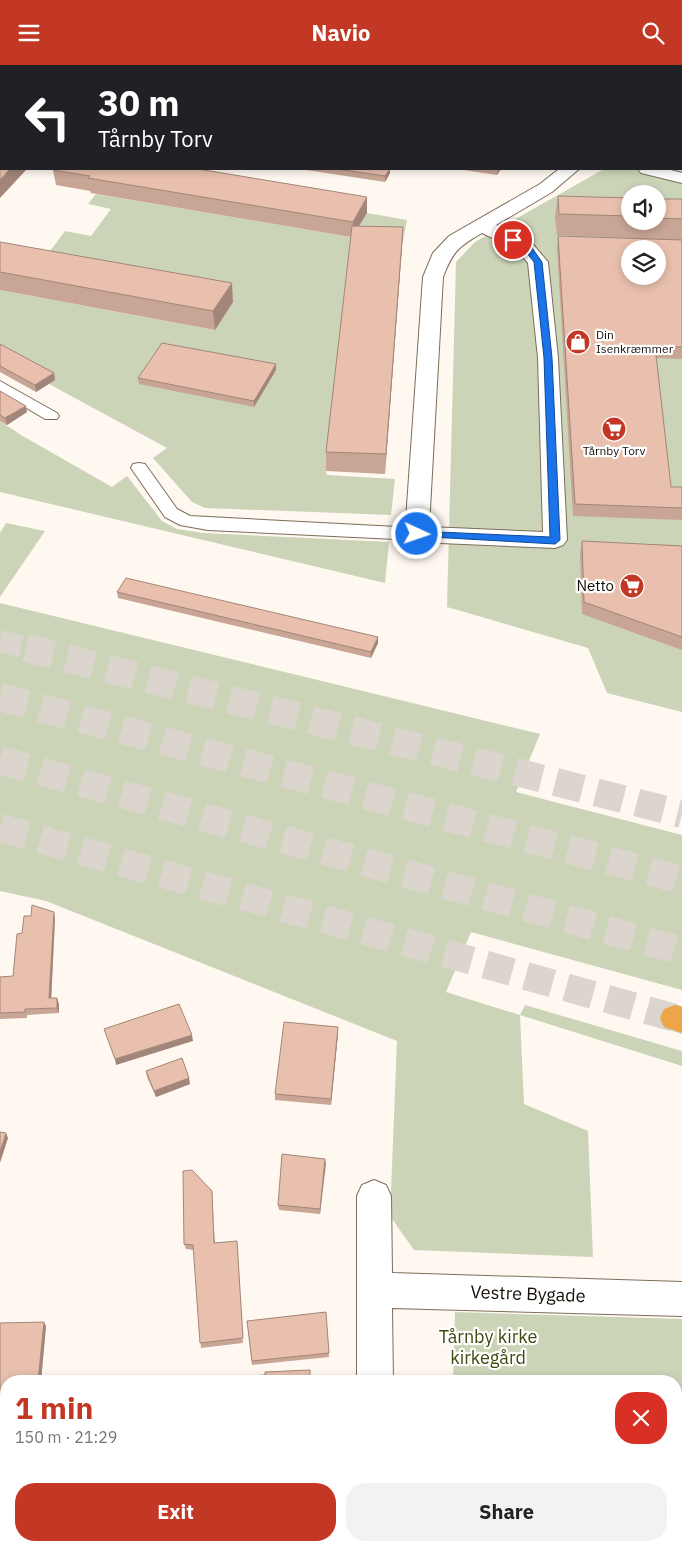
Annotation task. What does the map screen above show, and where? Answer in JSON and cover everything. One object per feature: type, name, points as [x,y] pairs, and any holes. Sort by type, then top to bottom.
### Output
[{"type":"street","points":[[481,225],[524,246],[538,262],[548,358],[555,540],[417,534],[433,277],[443,253],[449,246],[481,225],[546,187],[569,170]]},
{"type":"street","points":[[651,170],[682,178]]},
{"type":"street","points":[[374,1195],[375,1375]]},
{"type":"street","name":"Vestre Bygade","points":[[375,1290],[682,1299]]},
{"type":"lane","points":[[0,386],[51,416]]},
{"type":"lane","points":[[139,468],[171,513],[186,521],[208,524],[417,534]]},
{"type":"green space","points":[[602,170],[682,170],[682,712],[607,693],[588,648],[447,607],[456,262],[475,242]]},
{"type":"green space","points":[[96,194],[352,237],[367,213],[407,220],[402,246],[352,245],[326,471],[327,475],[395,479],[391,515],[205,508],[192,502],[153,458],[167,448],[49,384],[0,350],[0,290],[215,330],[38,267],[65,231],[91,236],[111,209],[88,204]]},
{"type":"green space","points":[[0,421],[112,487],[127,476],[162,521],[177,529],[203,533],[389,542],[385,583],[0,492]]},
{"type":"green space","points":[[6,523],[45,531],[0,597],[0,533]]},
{"type":"green space","points":[[0,603],[540,734],[516,792],[682,835],[682,990],[471,932],[446,992],[520,1015],[524,1104],[588,1131],[593,1257],[414,1250],[390,1216],[397,1041],[46,901],[0,891]]},
{"type":"green space","points":[[525,1005],[682,1051],[682,1066],[520,1015]]},
{"type":"green space","name":"Tårnby kirke kirkegård","points":[[455,1312],[682,1319],[682,1375],[453,1375]]},
{"type":"building","points":[[0,170],[9,170],[0,180]]},
{"type":"building","points":[[53,170],[204,170],[367,197],[353,222],[88,178],[90,176]]},
{"type":"building","points":[[344,170],[389,170],[385,176]]},
{"type":"building","points":[[558,196],[621,198],[621,216],[559,214]]},
{"type":"building","points":[[666,199],[682,199],[682,219],[666,218]]},
{"type":"building","points":[[352,226],[403,227],[386,454],[326,452]]},
{"type":"building","name":"Tårnby Torv","points":[[558,236],[682,240],[682,347],[655,346],[671,487],[682,487],[682,508],[575,504]]},
{"type":"building","points":[[0,242],[232,283],[213,311],[0,272]]},
{"type":"building","points":[[162,343],[276,364],[254,401],[138,378]]},
{"type":"building","points":[[0,344],[54,373],[35,385],[0,366]]},
{"type":"building","points":[[0,391],[26,406],[5,418],[0,415]]},
{"type":"building","name":"Netto","points":[[582,541],[682,546],[682,637],[584,602]]},
{"type":"building","points":[[126,578],[378,637],[371,652],[117,592]]},
{"type":"building","points":[[32,905],[54,912],[49,998],[57,998],[57,1008],[25,1009],[25,1012],[0,1013],[0,977],[13,976],[17,934],[22,933],[24,916],[31,916]]},
{"type":"building","points":[[179,1004],[192,1035],[115,1059],[104,1029]]},
{"type":"building","points":[[284,1022],[338,1027],[331,1099],[275,1094]]},
{"type":"building","points":[[182,1058],[189,1078],[154,1091],[146,1071]]},
{"type":"building","points":[[0,1132],[6,1133],[0,1152]]},
{"type":"building","points":[[282,1154],[325,1159],[320,1209],[278,1205]]},
{"type":"building","points":[[192,1170],[212,1191],[214,1243],[237,1241],[243,1338],[200,1343],[193,1245],[184,1244],[183,1171]]},
{"type":"building","points":[[326,1312],[329,1353],[252,1361],[247,1321]]},
{"type":"building","points":[[44,1322],[39,1375],[0,1375],[0,1323]]},
{"type":"building","points":[[310,1370],[310,1375],[265,1375],[265,1372]]},
{"type":"tunnel","points":[[0,641],[31,649]]},
{"type":"tunnel","points":[[26,648],[682,814]]},
{"type":"tunnel","points":[[0,697],[682,880]]},
{"type":"tunnel","points":[[0,760],[682,951]]},
{"type":"tunnel","points":[[0,828],[675,1018]]},
{"type":"place","name":"Din Isenkræmmer","points":[[578,342]]},
{"type":"place","name":"Tårnby Torv","points":[[614,429]]},
{"type":"place","name":"Netto","points":[[632,586]]},
{"type":"route","points":[[417,534],[555,540],[548,358],[538,262],[529,250],[513,240]]}]
